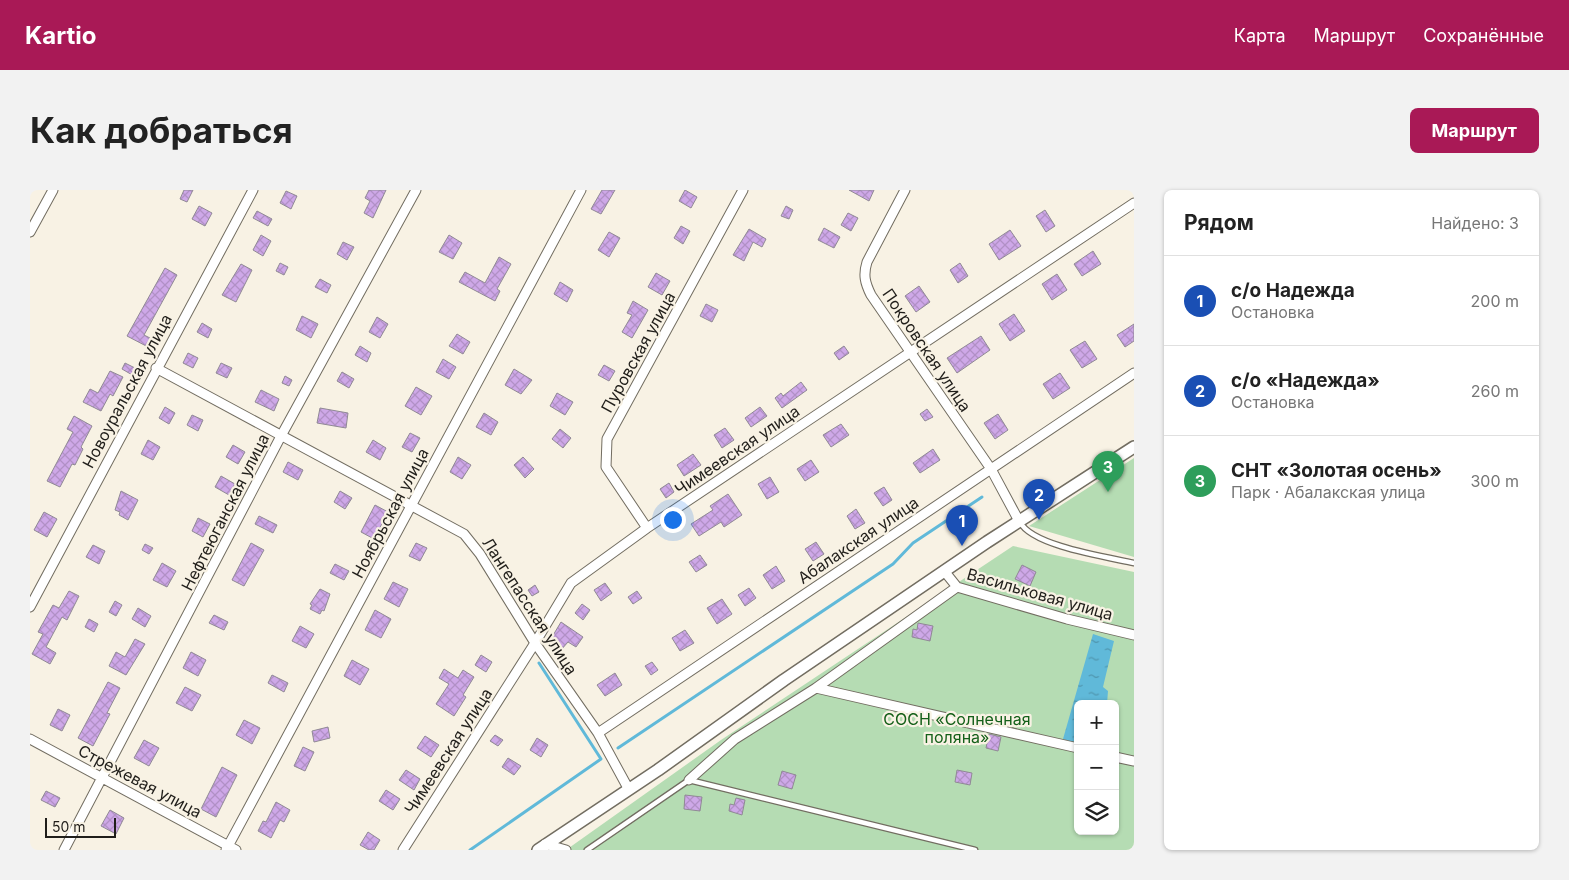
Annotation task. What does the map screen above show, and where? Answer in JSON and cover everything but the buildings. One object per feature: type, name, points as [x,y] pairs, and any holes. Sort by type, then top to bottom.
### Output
[{"type":"street","points":[[30,232],[53,190]]},
{"type":"street","name":"Новоуральская улица","points":[[30,607],[156,368],[253,190]]},
{"type":"street","name":"Нефтеюганская улица","points":[[64,850],[104,778],[282,436],[416,190]]},
{"type":"street","name":"Ноябрьская улица","points":[[230,849],[411,505],[581,190]]},
{"type":"street","name":"Пуровская улица","points":[[647,528],[606,467],[607,439],[743,190]]},
{"type":"street","name":"Покровская улица","points":[[905,190],[867,262],[864,272],[871,295],[991,469],[1019,521]]},
{"type":"street","name":"Чимеевская улица","points":[[403,850],[571,583],[647,528],[1134,203]]},
{"type":"street","name":"Лангепасская улица","points":[[156,368],[464,534],[480,554],[535,643],[598,733],[628,788]]},
{"type":"street","name":"Абалакская улица","points":[[598,733],[1134,373]]},
{"type":"street","points":[[541,847],[658,770],[784,680],[1019,521],[1134,447]]},
{"type":"street","name":"Васильковая улица","points":[[945,572],[957,588],[1067,620],[1134,635]]},
{"type":"street","points":[[689,780],[735,740],[816,688],[957,588]]},
{"type":"street","points":[[816,688],[1074,747]]},
{"type":"street","name":"Стрежевая улица","points":[[30,739],[230,849]]},
{"type":"street","points":[[1119,758],[1134,761]]},
{"type":"street","points":[[541,847],[566,850]]},
{"type":"lane","points":[[1019,521],[1024,530],[1034,536],[1081,551],[1134,563]]},
{"type":"lane","points":[[587,850],[689,780],[975,850]]},
{"type":"green space","points":[[1134,458],[1134,557],[1029,526]]},
{"type":"green space","name":"СОСН «Солнечная поляна»","points":[[1013,546],[1134,572],[1134,850],[566,850],[721,740]]},
{"type":"water","points":[[1093,634],[1114,641],[1103,687],[1108,691],[1107,700],[1074,700]]},
{"type":"water","points":[[1074,700],[1074,741],[1063,739]]},
{"type":"waterway","points":[[618,748],[893,564],[913,543],[982,497]]},
{"type":"waterway","points":[[470,850],[601,759],[539,663]]},
{"type":"place","name":"СНТ «Золотая осень»","points":[[1108,492]]},
{"type":"place","name":"с/о «Надежда»","points":[[1039,520]]},
{"type":"place","name":"с/о Надежда","points":[[962,546]]}]
